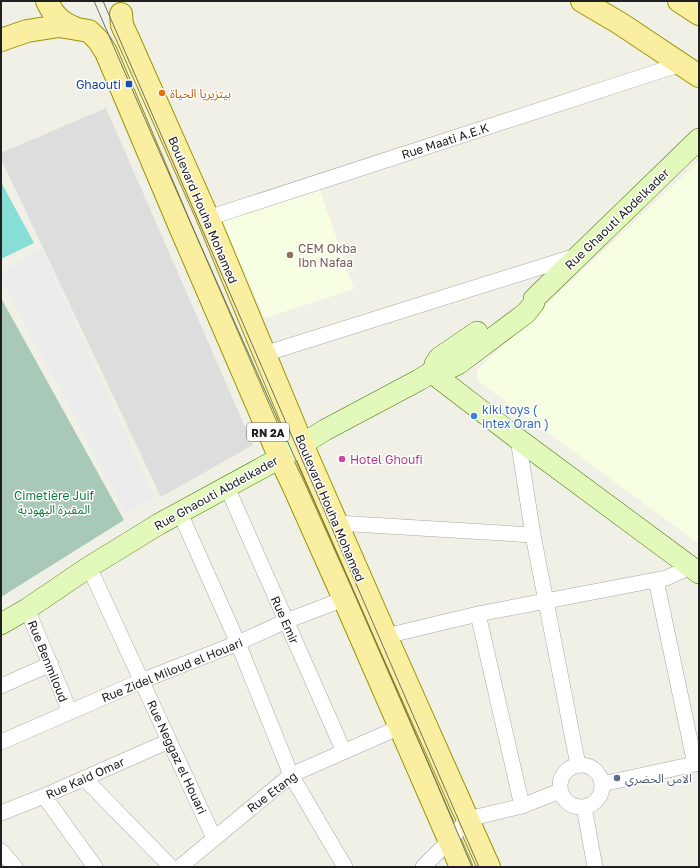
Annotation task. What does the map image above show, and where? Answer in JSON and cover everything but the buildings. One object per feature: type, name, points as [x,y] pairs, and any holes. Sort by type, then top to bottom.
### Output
[{"type":"main road","points":[[47,1],[54,15],[60,21],[68,26],[84,30]]},
{"type":"main road","points":[[680,1],[699,14]]},
{"type":"main road","points":[[589,2],[690,70]]},
{"type":"main road","points":[[1,40],[41,28],[59,26],[84,30],[95,29],[105,26],[125,6]]},
{"type":"main road","name":"Boulevard Houha Mohamed","points":[[125,6],[122,25],[208,218],[302,444],[489,867]]},
{"type":"main road","name":"Boulevard Houha Mohamed","points":[[84,30],[89,31],[99,41],[110,59],[180,227],[280,458],[344,599],[461,867]]},
{"type":"main road","name":"Rue Ghaouti Abdelkader","points":[[1,624],[27,609],[89,567],[180,513],[280,458],[325,430],[433,371],[441,372],[458,364],[526,313],[534,303],[534,299],[699,139]]},
{"type":"main road","points":[[433,371],[518,439],[695,570]]},
{"type":"street","name":"Rue Maati A.E.K","points":[[208,218],[690,70]]},
{"type":"street","points":[[264,354],[579,256]]},
{"type":"street","points":[[518,439],[533,535],[578,765]]},
{"type":"street","name":"Rue Emir","points":[[227,487],[344,752]]},
{"type":"street","points":[[180,513],[238,643],[291,775],[345,867]]},
{"type":"street","points":[[337,523],[533,535]]},
{"type":"street","name":"Rue Neggaz el Houari","points":[[89,567],[214,838]]},
{"type":"street","points":[[386,636],[478,614],[666,578],[695,570]]},
{"type":"street","points":[[602,784],[697,764],[656,580]]},
{"type":"street","name":"Rue Zidel Miloud el Houari","points":[[1,742],[141,681],[238,643],[286,621],[344,599]]},
{"type":"street","name":"Rue Benmiloud","points":[[27,609],[70,712]]},
{"type":"street","points":[[478,614],[522,806]]},
{"type":"street","points":[[1,686],[51,664]]},
{"type":"street","name":"Rue Etang","points":[[180,867],[291,775],[400,728]]},
{"type":"street","name":"Rue Kaid Omar","points":[[1,813],[44,796],[169,741]]},
{"type":"street","points":[[578,765],[587,765],[593,768],[601,777],[602,784],[600,796],[593,804],[584,807],[571,805],[565,800],[560,791],[561,777],[565,771],[578,765]]},
{"type":"street","points":[[84,778],[171,867]]},
{"type":"street","points":[[423,867],[450,840],[468,819],[522,806],[560,791]]},
{"type":"street","points":[[44,796],[95,867]]},
{"type":"street","points":[[584,807],[595,867]]},
{"type":"street","points":[[1,851],[14,867]]},
{"type":"shaded area","points":[[106,108],[253,445],[161,497],[1,159],[1,153]]},
{"type":"shaded area","points":[[699,161],[699,544],[478,381],[477,370]]},
{"type":"shaded area","points":[[1,182],[34,243],[1,259]]},
{"type":"shaded area","name":"CEM Okba Ibn Nafaa","points":[[320,190],[354,289],[265,318],[222,221]]},
{"type":"shaded area","points":[[41,247],[155,498],[125,513],[1,278],[1,274]]},
{"type":"green space","name":"Cimetière Juif المقبرة اليهودية","points":[[1,298],[124,520],[1,597]]},
{"type":"tram line","points":[[94,1],[188,218],[332,542],[472,867]]},
{"type":"tram line","points":[[103,1],[479,867]]},
{"type":"place","name":"Ghaouti","points":[[129,84]]},
{"type":"place","name":"بيتزيريا الحياة","points":[[162,93]]},
{"type":"place","name":"CEM Okba Ibn Nafaa","points":[[290,255]]},
{"type":"place","name":"kiki toys ( intex Oran )","points":[[474,416]]},
{"type":"place","name":"Hotel Ghoufi","points":[[342,459]]},
{"type":"place","name":"الامن الحضري","points":[[617,778]]}]
